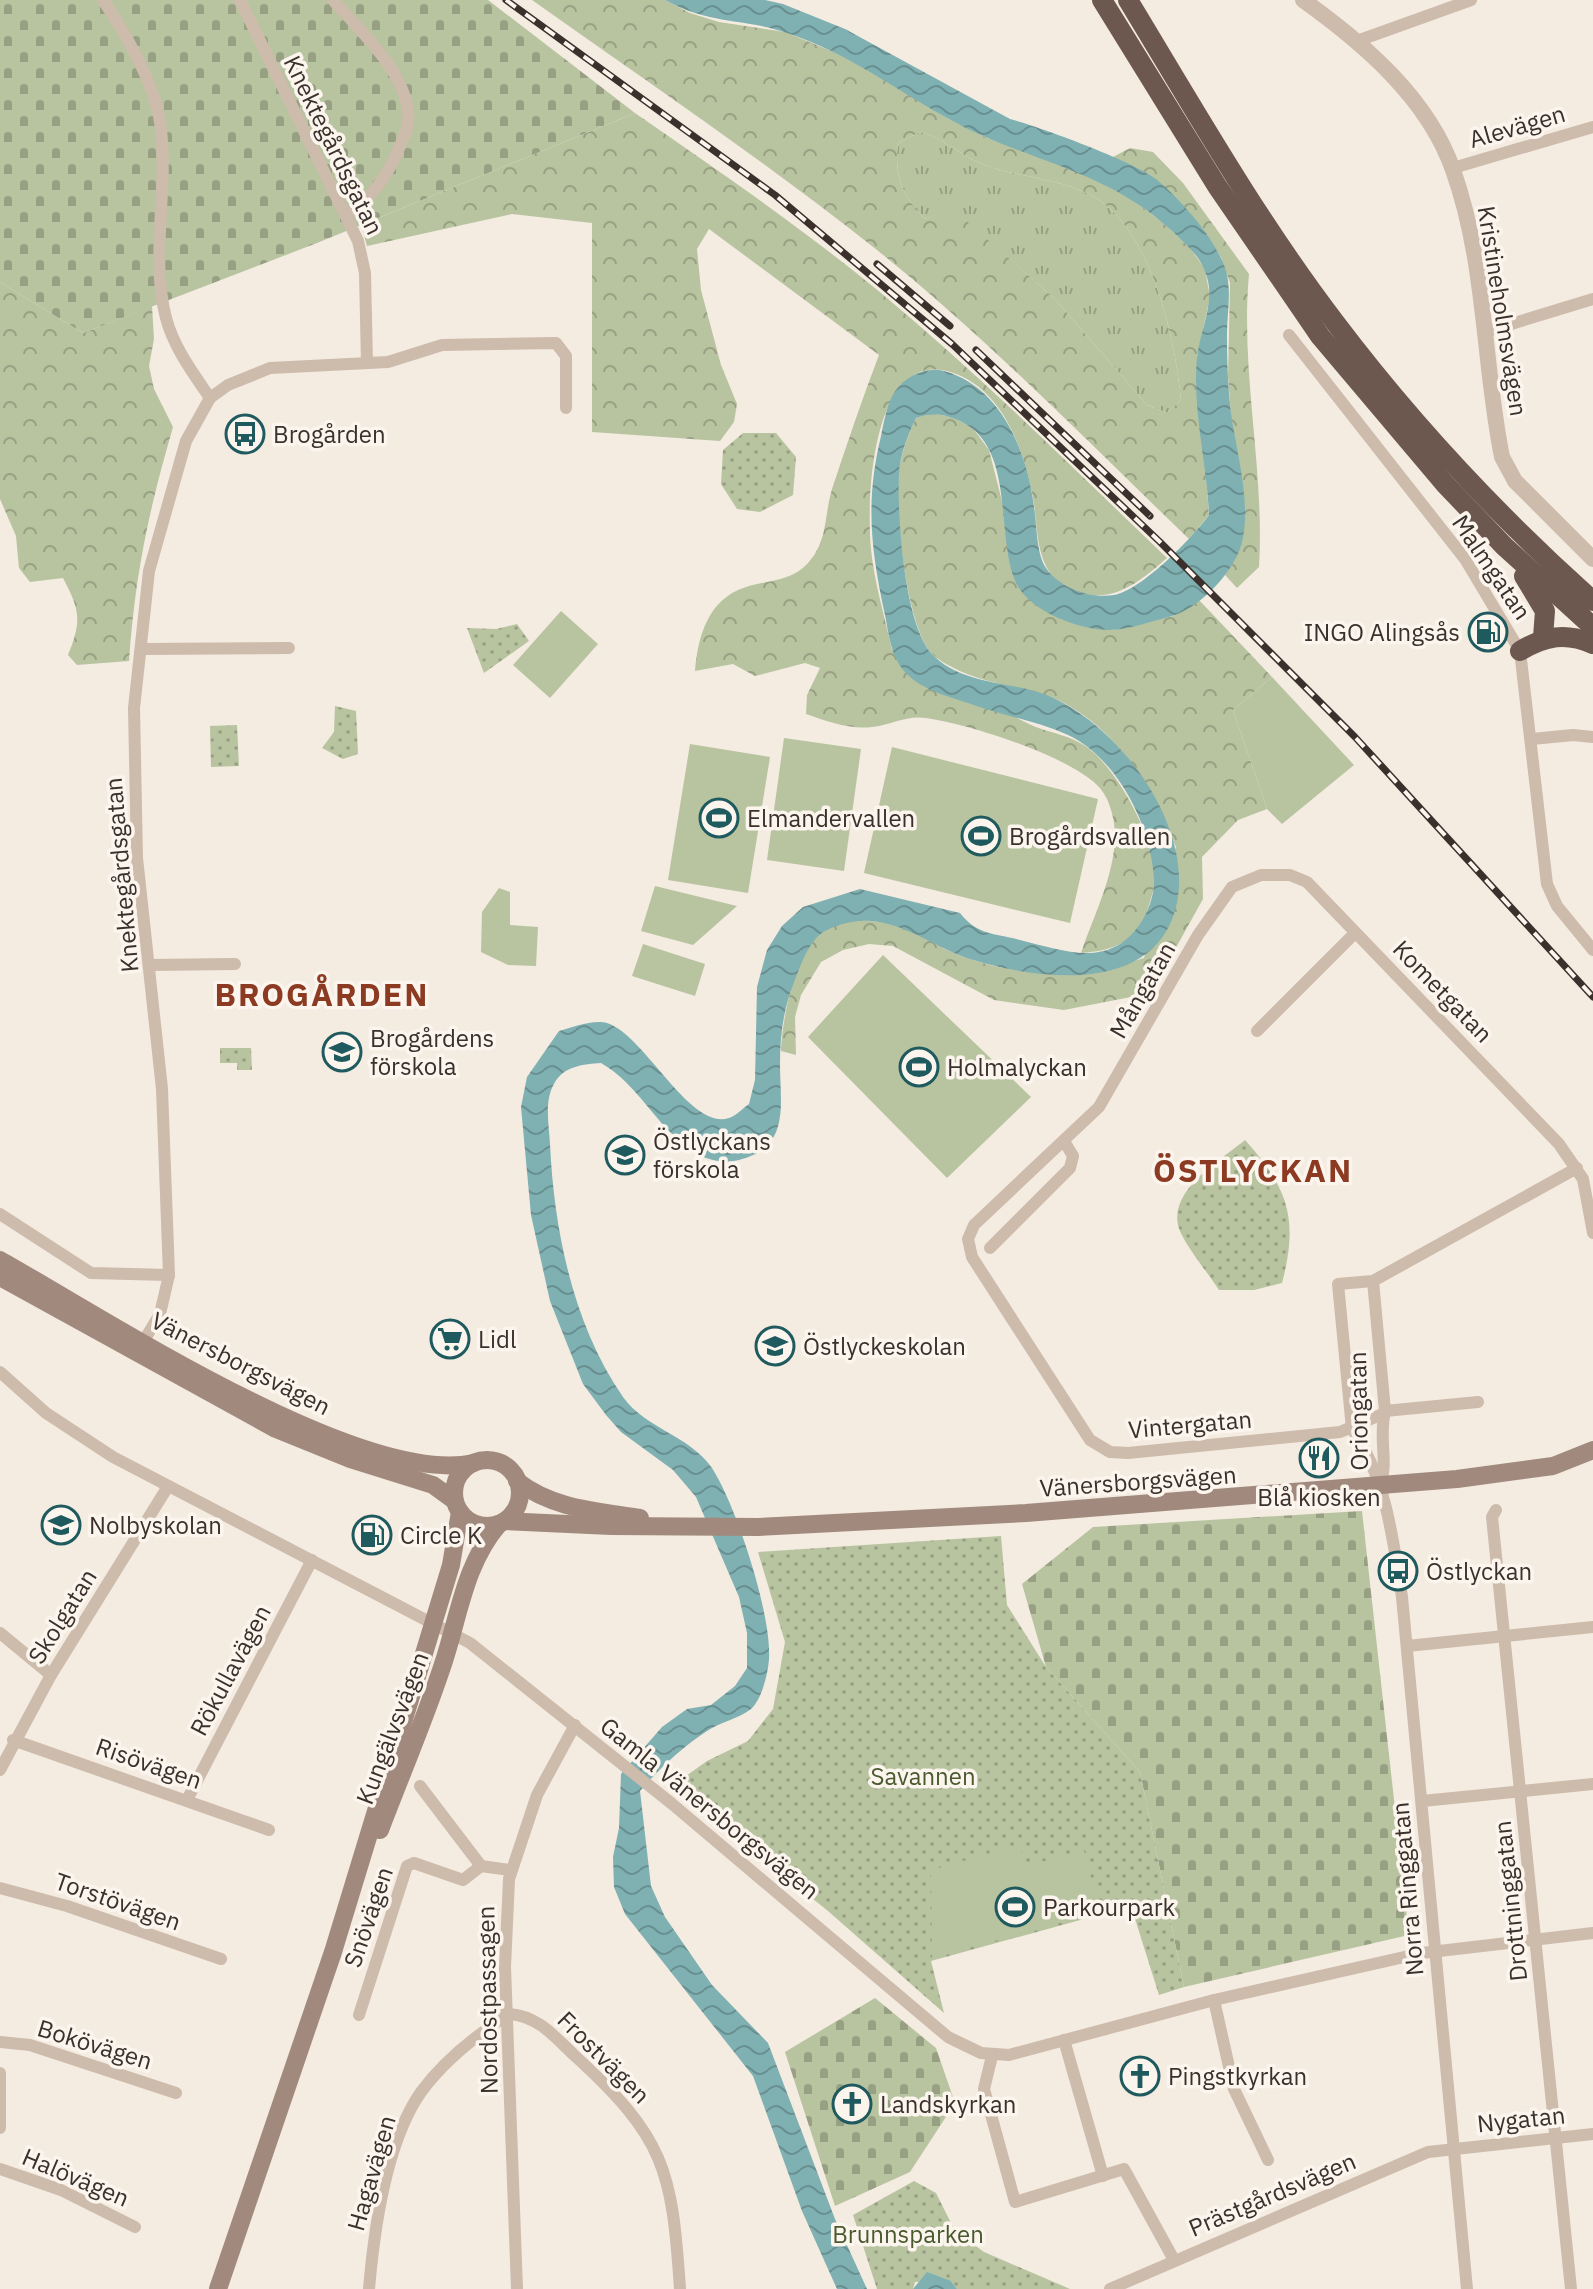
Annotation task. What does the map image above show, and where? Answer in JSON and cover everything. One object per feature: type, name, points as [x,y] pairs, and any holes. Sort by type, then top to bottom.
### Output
[{"type":"highway","points":[[1102,0],[1217,186],[1320,336],[1445,484],[1504,546],[1593,627]]},
{"type":"highway","points":[[1128,0],[1231,172],[1334,321],[1460,473],[1518,534],[1593,601]]},
{"type":"highway","points":[[1504,546],[1545,611],[1543,637]]},
{"type":"highway","points":[[1520,651],[1543,637],[1583,639],[1593,644]]},
{"type":"main road","name":"Vänersborgsvägen","points":[[0,1260],[276,1429],[433,1485],[457,1506]]},
{"type":"main road","name":"Vänersborgsvägen","points":[[0,1277],[283,1417],[331,1437],[416,1461],[462,1466],[474,1463]]},
{"type":"main road","name":"Vänersborgsvägen","points":[[502,1523],[758,1527],[1009,1514],[1380,1487],[1539,1468],[1593,1450]]},
{"type":"main road","points":[[498,1462],[517,1481],[519,1503],[502,1523],[481,1526],[457,1506],[458,1479],[474,1463],[498,1462]]},
{"type":"main road","name":"Vänersborgsvägen","points":[[517,1481],[537,1495],[563,1505],[683,1525]]},
{"type":"main road","name":"Kungälvsvägen","points":[[333,1952],[431,1622],[451,1565],[457,1506]]},
{"type":"main road","name":"Kungälvsvägen","points":[[218,2289],[333,1952],[441,1671],[469,1570],[502,1523]]},
{"type":"street","points":[[103,0],[143,75],[158,113],[165,317],[180,353],[210,398]]},
{"type":"street","name":"Knektegårdsgatan","points":[[240,0],[298,124],[348,215],[365,273],[367,363]]},
{"type":"street","points":[[333,0],[391,71],[406,99],[408,125],[389,169],[364,203],[348,215]]},
{"type":"street","name":"Kristineholmsvägen","points":[[1303,0],[1357,41],[1411,99],[1453,168],[1470,234],[1502,457],[1515,481],[1593,559]]},
{"type":"street","points":[[1357,41],[1471,0]]},
{"type":"street","name":"Alevägen","points":[[1453,168],[1593,127]]},
{"type":"street","points":[[1485,332],[1593,299]]},
{"type":"street","name":"Malmgatan","points":[[1289,335],[1465,559],[1520,651],[1547,884],[1557,906],[1592,945]]},
{"type":"street","name":"Knektegårdsgatan","points":[[140,1347],[160,1314],[169,1275],[162,1089],[137,858],[134,708],[149,571],[186,441],[210,398],[237,380],[270,368],[405,358],[442,345],[556,343],[566,356],[566,408]]},
{"type":"street","points":[[141,649],[289,648]]},
{"type":"street","points":[[1532,739],[1573,735],[1593,737]]},
{"type":"street","name":"Mångatan","points":[[968,1239],[974,1225],[1099,1107],[1198,935],[1232,887],[1261,875]]},
{"type":"street","name":"Kometgatan","points":[[1261,875],[1290,875],[1307,882],[1559,1144],[1577,1168]]},
{"type":"street","points":[[1257,1031],[1352,936]]},
{"type":"street","points":[[149,965],[235,964]]},
{"type":"street","points":[[990,1248],[1070,1168],[1073,1156],[1064,1141]]},
{"type":"street","points":[[1577,1168],[1587,1189],[1593,1233]]},
{"type":"street","name":"Oriongatan","points":[[1380,1487],[1364,1445],[1352,1429],[1338,1284],[1373,1281],[1577,1168]]},
{"type":"street","points":[[0,1214],[91,1273],[169,1275]]},
{"type":"street","name":"Vintergatan","points":[[968,1239],[972,1257],[1090,1440],[1100,1449],[1128,1453],[1352,1429],[1385,1412]]},
{"type":"street","name":"Oriongatan","points":[[1373,1281],[1385,1412],[1380,1431],[1386,1471],[1380,1487]]},
{"type":"street","name":"Gamla Vänersborgsvägen","points":[[0,1372],[74,1434],[167,1488],[452,1633],[656,1790],[948,2037],[992,2056]]},
{"type":"street","points":[[1385,1412],[1478,1402]]},
{"type":"street","name":"Norra Ringgatan","points":[[1380,1487],[1393,1542],[1407,1646],[1467,2289]]},
{"type":"street","name":"Skolgatan","points":[[0,1770],[13,1740],[51,1675],[167,1488]]},
{"type":"street","name":"Drottninggatan","points":[[1496,1510],[1492,1517],[1571,2289]]},
{"type":"street","name":"Rökullavägen","points":[[187,1800],[312,1560]]},
{"type":"street","points":[[1407,1646],[1593,1627]]},
{"type":"street","points":[[0,1633],[51,1675]]},
{"type":"street","name":"Nordostpassagen","points":[[517,2289],[505,1967],[510,1870],[537,1795],[575,1725]]},
{"type":"street","name":"Risövägen","points":[[13,1740],[269,1830]]},
{"type":"street","points":[[1422,1801],[1593,1784]]},
{"type":"street","points":[[420,1786],[481,1866]]},
{"type":"street","name":"Snövägen","points":[[359,2015],[407,1866],[414,1863],[467,1880],[481,1866],[510,1870]]},
{"type":"street","name":"Torstövägen","points":[[0,1888],[67,1906],[221,1959]]},
{"type":"street","points":[[1174,2260],[1124,2169],[1015,2202],[984,2089],[992,2056],[1009,2055],[1214,2000],[1435,1950],[1593,1933]]},
{"type":"street","points":[[1214,2000],[1234,2089],[1268,2160]]},
{"type":"street","name":"Hagavägen","points":[[369,2289],[378,2219],[404,2124],[431,2081],[486,2030],[509,2014]]},
{"type":"street","name":"Frostvägen","points":[[509,2014],[536,2020],[615,2092],[645,2130],[669,2183],[680,2289]]},
{"type":"street","points":[[1064,2040],[1103,2176]]},
{"type":"street","name":"Bokövägen","points":[[0,2042],[30,2045],[176,2093]]},
{"type":"street","points":[[0,2073],[0,2128]]},
{"type":"street","name":"Nygatan","points":[[1454,2148],[1593,2134]]},
{"type":"street","name":"Prästgårdsvägen","points":[[1110,2289],[1428,2152],[1454,2148]]},
{"type":"street","name":"Halövägen","points":[[0,2169],[61,2190],[135,2227]]},
{"type":"green space","points":[[0,0],[488,0],[635,113],[317,243],[83,333],[0,282]]},
{"type":"green space","points":[[532,0],[665,0],[690,13],[719,22],[785,32],[858,62],[947,118],[985,137],[1077,169],[1134,201],[1162,222],[1190,248],[1205,269],[1210,297],[1197,357],[1209,515],[1189,539],[958,318],[877,250],[793,185]],"holes":[[[920,132],[980,163],[1080,190],[1113,212],[1131,234],[1145,259],[1166,317],[1181,400],[1167,413],[1147,405],[1054,298],[952,208],[925,219],[917,210],[901,184],[897,165],[898,143]]]},
{"type":"green space","points":[[635,113],[791,223],[881,293],[991,390],[1167,558],[1120,591],[1094,595],[1065,586],[1048,570],[1040,550],[1034,504],[1019,447],[1001,411],[988,396],[956,374],[928,370],[907,380],[891,401],[880,430],[874,463],[870,525],[875,574],[892,650],[1027,723],[1077,741],[1104,763],[1135,811],[1154,866],[1155,885],[1145,917],[1124,942],[1104,950],[1081,953],[1110,872],[1115,839],[1113,818],[1106,798],[1101,789],[1083,774],[1016,742],[944,721],[912,718],[864,728],[806,714],[807,695],[820,668],[805,663],[755,676],[733,664],[695,671],[702,632],[722,600],[746,587],[794,574],[814,555],[822,537],[832,489],[879,355],[709,229],[697,249],[701,290],[721,365],[737,404],[734,422],[720,441],[592,432],[592,223],[512,214],[367,246],[361,225]]},
{"type":"green space","points":[[920,132],[980,163],[1080,190],[1113,212],[1131,234],[1145,259],[1166,317],[1181,400],[1167,413],[1147,405],[1054,298],[952,209],[925,219],[917,210],[901,184],[897,155],[898,143]]},
{"type":"green space","points":[[1130,148],[1153,152],[1183,183],[1249,274],[1248,347],[1259,494],[1259,567],[1237,588],[1225,575],[1241,546],[1228,376],[1230,283],[1221,257],[1202,230],[1154,178],[1111,158]]},
{"type":"green space","points":[[0,282],[83,333],[152,306],[154,339],[149,366],[154,389],[173,427],[144,542],[129,661],[77,665],[68,655],[76,633],[76,607],[63,578],[30,582],[19,568],[16,536],[0,499]]},
{"type":"green space","points":[[930,413],[952,417],[972,427],[989,450],[1004,509],[1011,566],[1061,619],[1112,630],[1173,616],[1199,600],[1272,677],[1233,710],[1267,809],[1238,820],[1202,857],[1203,899],[1159,978],[1136,996],[1064,1010],[994,1000],[893,946],[869,944],[843,950],[821,962],[801,995],[795,1017],[796,1055],[781,1051],[792,987],[804,955],[822,932],[832,926],[855,921],[894,925],[917,932],[958,955],[1014,970],[1070,973],[1106,968],[1144,958],[1176,847],[1135,769],[1123,752],[1092,722],[1059,700],[982,679],[952,667],[932,654],[923,640],[915,619],[904,565],[898,487],[902,456],[913,424],[916,418]]},
{"type":"green space","points":[[743,433],[776,433],[796,457],[793,495],[760,512],[737,509],[721,484],[723,450]]},
{"type":"green space","points":[[561,611],[598,644],[550,698],[513,665]]},
{"type":"green space","points":[[517,624],[529,641],[484,673],[467,628],[496,629]]},
{"type":"green space","points":[[1272,677],[1354,765],[1282,824],[1267,809],[1233,710]]},
{"type":"green space","points":[[335,706],[356,711],[358,754],[343,759],[322,748],[334,732]]},
{"type":"green space","points":[[237,725],[239,766],[211,767],[210,726]]},
{"type":"green space","points":[[784,738],[861,749],[844,871],[767,860]]},
{"type":"green space","name":"Elmandervallen","points":[[690,744],[770,757],[748,893],[668,880]]},
{"type":"green space","name":"Brogårdsvallen","points":[[892,747],[1098,799],[1070,923],[864,873]]},
{"type":"green space","points":[[655,886],[737,906],[693,945],[641,931]]},
{"type":"green space","points":[[499,888],[510,892],[510,925],[538,927],[536,966],[508,965],[481,952],[482,912]]},
{"type":"green space","points":[[643,944],[705,964],[695,996],[632,976]]},
{"type":"green space","name":"Holmalyckan","points":[[883,955],[1031,1097],[947,1178],[808,1037]]},
{"type":"green space","points":[[220,1048],[251,1048],[252,1070],[237,1070],[237,1063],[220,1063]]},
{"type":"green space","points":[[1245,1140],[1271,1174],[1286,1206],[1289,1222],[1287,1260],[1282,1283],[1254,1290],[1219,1290],[1185,1240],[1178,1225],[1178,1212],[1182,1199],[1200,1176]]},
{"type":"green space","points":[[1362,1511],[1409,1935],[1184,1987],[1140,1772],[1046,1667],[1022,1584],[1093,1527]]},
{"type":"green space","name":"Savannen","points":[[1001,1536],[1007,1605],[1046,1667],[1140,1772],[1184,1987],[1159,1995],[1131,1906],[931,1961],[944,2013],[828,1911],[672,1786],[707,1761],[748,1741],[773,1709],[785,1642],[758,1552]]},
{"type":"green space","name":"Parkourpark","points":[[1019,1845],[1027,1866],[1084,1850],[1100,1912],[932,1958],[931,1870]]},
{"type":"green space","points":[[875,1998],[936,2048],[955,2103],[910,2172],[835,2206],[785,2052]]},
{"type":"green space","name":"Brunnsparken","points":[[914,2181],[936,2193],[955,2231],[984,2252],[1070,2289],[957,2289],[951,2281],[915,2282],[913,2289],[877,2289],[853,2215]]},
{"type":"water","points":[[665,0],[765,0],[783,4],[845,29],[1010,119],[1128,163],[1156,179],[1201,226],[1221,258],[1229,286],[1229,388],[1243,483],[1244,531],[1237,557],[1230,568],[1191,607],[1169,617],[1110,630],[1071,623],[1032,603],[1016,583],[1010,564],[1001,495],[990,452],[979,435],[962,422],[939,415],[916,418],[900,467],[899,515],[904,567],[914,618],[922,638],[931,653],[955,670],[983,680],[1041,693],[1069,706],[1097,726],[1122,751],[1144,779],[1162,811],[1174,843],[1179,876],[1176,907],[1164,935],[1144,955],[1120,968],[1091,974],[1060,975],[1029,973],[973,960],[886,923],[848,923],[827,930],[815,939],[806,954],[787,1005],[781,1044],[781,1109],[775,1135],[756,1154],[739,1160],[714,1160],[691,1150],[667,1129],[626,1082],[601,1063],[581,1065],[563,1073],[554,1084],[549,1098],[548,1121],[556,1210],[569,1276],[591,1339],[606,1369],[632,1408],[692,1447],[712,1468],[741,1533],[765,1616],[769,1659],[755,1705],[688,1744],[640,1791],[651,1886],[665,1917],[712,1985],[768,2043],[835,2219],[867,2289],[837,2289],[802,2211],[753,2076],[625,1914],[614,1887],[613,1857],[619,1828],[621,1774],[662,1727],[687,1709],[711,1705],[735,1686],[747,1668],[747,1633],[739,1597],[696,1497],[673,1470],[621,1432],[583,1384],[550,1301],[531,1215],[521,1107],[527,1077],[559,1031],[602,1022],[622,1031],[699,1110],[714,1118],[734,1116],[749,1104],[755,1080],[757,987],[767,950],[782,926],[803,907],[860,889],[960,913],[973,926],[987,932],[1070,952],[1100,952],[1114,947],[1128,938],[1140,924],[1153,890],[1151,858],[1146,837],[1128,795],[1102,760],[1068,735],[943,695],[912,679],[901,667],[889,638],[876,569],[872,526],[873,483],[886,412],[900,385],[917,373],[931,370],[944,371],[964,379],[982,391],[996,407],[1018,444],[1031,486],[1039,547],[1046,568],[1067,586],[1086,593],[1105,596],[1125,591],[1166,561],[1209,515],[1196,377],[1209,291],[1204,269],[1190,249],[1146,210],[1119,193],[976,133],[809,41],[771,28],[697,14]]},
{"type":"water","points":[[927,2272],[951,2281],[957,2289],[913,2289]]},
{"type":"railway","points":[[506,0],[775,195],[952,344],[1160,542],[1355,737],[1593,997]]},
{"type":"railway","points":[[877,264],[950,326]]},
{"type":"railway","points":[[976,350],[1150,516]]},
{"type":"place","name":"Brogården","points":[[245,434]]},
{"type":"place","name":"INGO Alingsås","points":[[1488,632]]},
{"type":"place","name":"Elmandervallen","points":[[719,818]]},
{"type":"place","name":"Brogårdsvallen","points":[[981,836]]},
{"type":"place","name":"Brogårdens förskola","points":[[342,1052]]},
{"type":"place","name":"Holmalyckan","points":[[919,1067]]},
{"type":"place","name":"Östlyckans förskola","points":[[625,1155]]},
{"type":"place","name":"Lidl","points":[[450,1339]]},
{"type":"place","name":"Östlyckeskolan","points":[[775,1346]]},
{"type":"place","name":"Blå kiosken","points":[[1319,1458]]},
{"type":"place","name":"Nolbyskolan","points":[[61,1525]]},
{"type":"place","name":"Circle K","points":[[372,1535]]},
{"type":"place","name":"Östlyckan","points":[[1398,1571]]},
{"type":"place","name":"Parkourpark","points":[[1015,1907]]},
{"type":"place","name":"Pingstkyrkan","points":[[1140,2076]]},
{"type":"place","name":"Landskyrkan","points":[[852,2104]]},
{"type":"district","name":"BROGÅRDEN","points":[[322,994]]},
{"type":"district","name":"ÖSTLYCKAN","points":[[1253,1170]]}]
